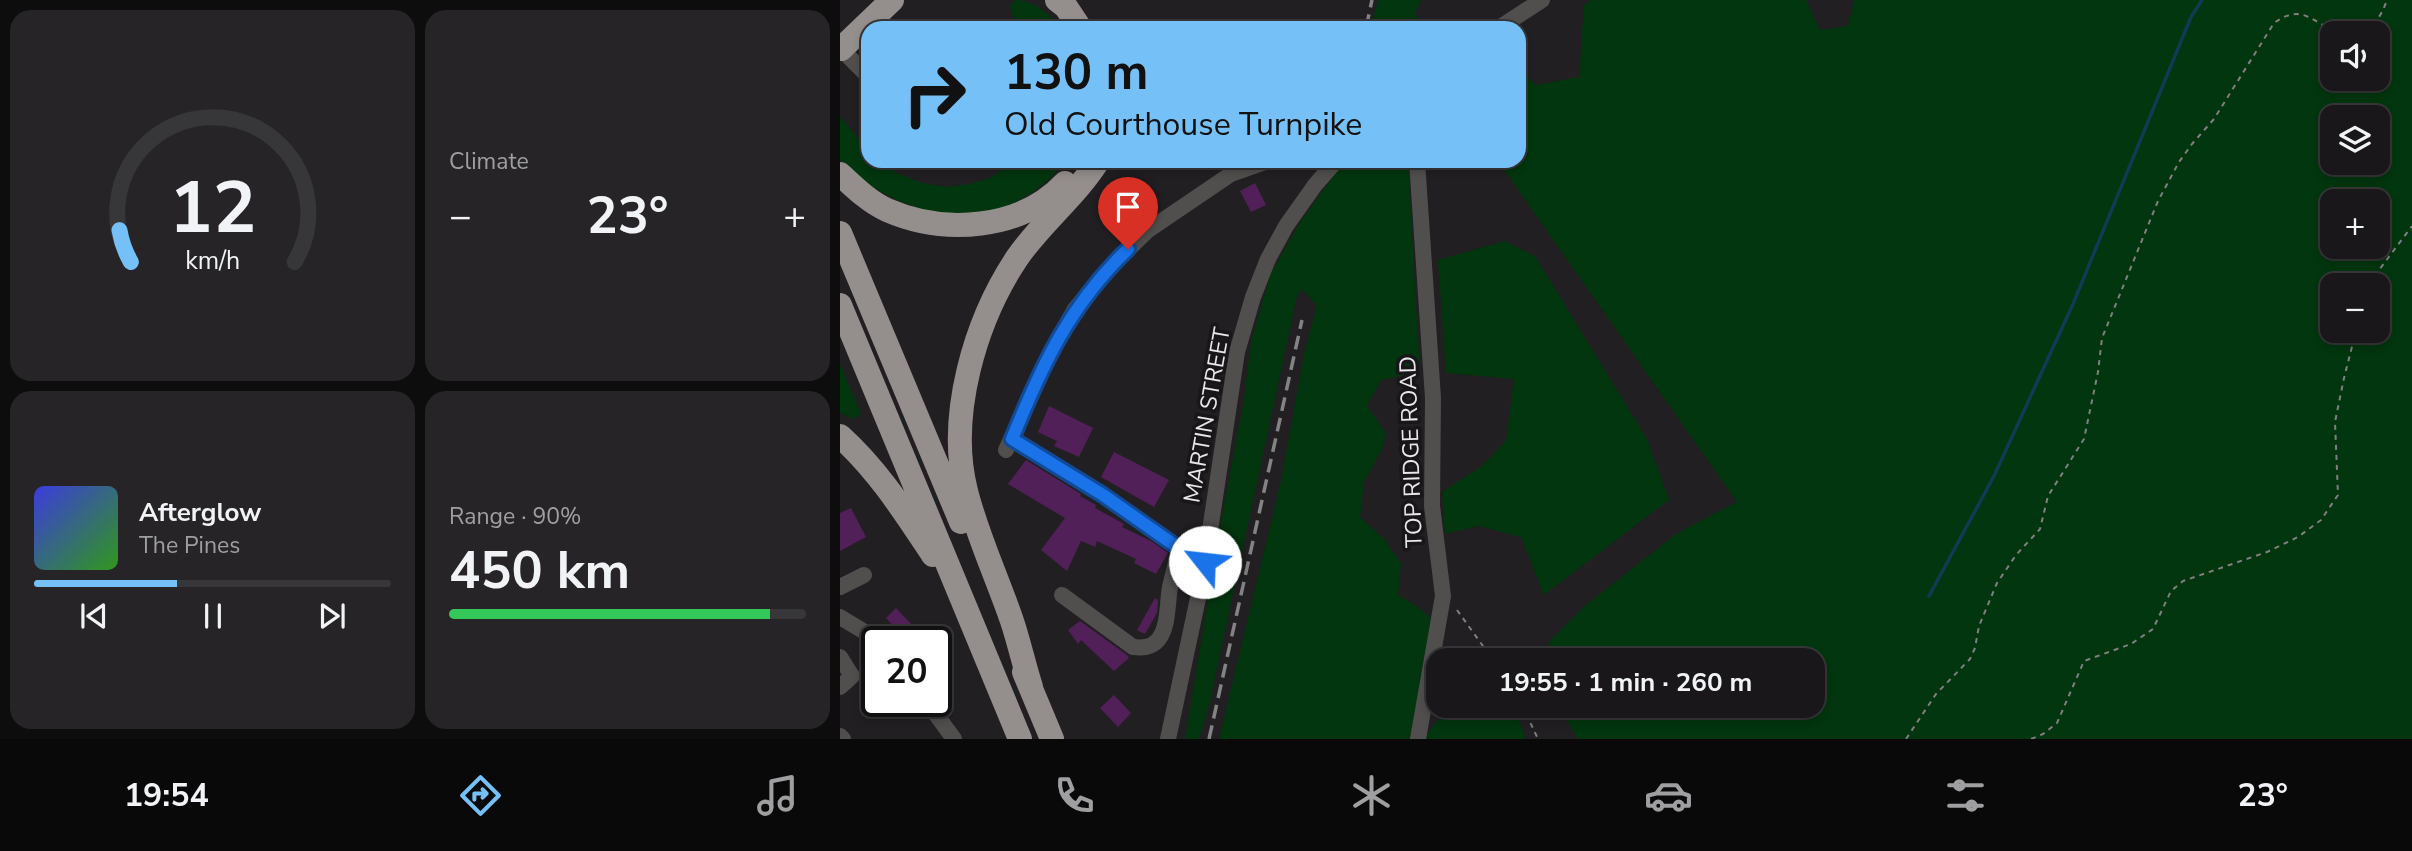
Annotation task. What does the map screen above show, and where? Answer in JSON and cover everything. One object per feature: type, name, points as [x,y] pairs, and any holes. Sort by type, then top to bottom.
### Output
[{"type":"highway","points":[[861,21],[877,0]]},
{"type":"highway","points":[[870,21],[892,0]]},
{"type":"highway","points":[[1057,0],[1066,7],[1075,21]]},
{"type":"highway","points":[[1076,0],[1092,21]]},
{"type":"highway","points":[[840,49],[861,21]]},
{"type":"highway","points":[[840,49],[861,29]]},
{"type":"highway","points":[[840,174],[859,192],[886,209],[920,221],[956,225],[995,222],[1034,208],[1063,186],[1077,168]]},
{"type":"highway","points":[[1031,687],[1012,622],[965,489],[960,451],[962,412],[968,372],[979,332],[994,298],[1017,259],[1040,228],[1086,180],[1094,168]]},
{"type":"highway","points":[[840,233],[1052,739]]},
{"type":"highway","points":[[840,305],[1016,731]]},
{"type":"highway","points":[[840,436],[895,496],[933,555],[1016,731]]},
{"type":"street","points":[[1510,21],[1542,0]]},
{"type":"street","points":[[840,49],[861,69]]},
{"type":"street","points":[[1205,562],[1180,549],[1103,495],[1009,444],[1030,394],[1075,309],[1110,267],[1147,231],[1231,174],[1248,168]]},
{"type":"street","name":"MARTIN STREET","points":[[1168,739],[1205,562],[1237,352],[1252,297],[1286,226],[1330,168]]},
{"type":"street","name":"TOP RIDGE ROAD","points":[[1417,168],[1433,398],[1432,506],[1443,596],[1418,739]]},
{"type":"street","points":[[1062,595],[1133,647],[1143,648],[1159,639],[1164,630],[1170,588],[1180,549]]},
{"type":"street","points":[[840,587],[864,575]]},
{"type":"street","points":[[840,617],[861,630]]},
{"type":"street","points":[[840,657],[852,676],[840,687]]},
{"type":"street","points":[[938,717],[954,739]]},
{"type":"path","points":[[2376,21],[2387,0]]},
{"type":"path","points":[[1906,739],[1936,694],[1970,659],[1979,626],[1997,583],[2016,555],[2039,529],[2048,496],[2084,439],[2102,338],[2153,211],[2179,162],[2214,119],[2274,23],[2291,10],[2302,11],[2320,22]]},
{"type":"path","points":[[2377,273],[2412,226]]},
{"type":"path","points":[[2031,739],[2057,723],[2084,661],[2131,644],[2152,629],[2171,591],[2183,581],[2267,552],[2298,537],[2321,520],[2338,495],[2335,422],[2353,343]]},
{"type":"path","points":[[1443,596],[1458,611],[1484,648]]},
{"type":"path","points":[[1528,718],[1538,739]]},
{"type":"green space","points":[[1015,0],[1029,2],[1055,21],[1018,21],[1010,6]]},
{"type":"green space","points":[[1378,0],[1421,0],[1415,13],[1419,21],[1373,21]]},
{"type":"green space","points":[[1591,0],[1806,0],[1820,30],[1848,26],[1854,0],[2412,0],[2412,739],[1578,739],[1566,718],[1825,718],[1825,648],[1548,648],[1549,642],[1586,605],[1676,534],[1737,502],[1503,168],[1526,168],[1526,76],[1536,85],[1579,77],[1584,5]]},
{"type":"green space","points":[[840,116],[861,142],[861,168],[889,168],[922,183],[947,187],[992,177],[1004,168],[1060,168],[1017,202],[981,214],[962,215],[924,210],[886,195],[853,173],[840,160]]},
{"type":"green space","points":[[1340,168],[1408,168],[1420,372],[1381,380],[1367,406],[1386,433],[1382,449],[1364,482],[1360,517],[1384,539],[1401,563],[1398,595],[1431,618],[1410,739],[1219,739],[1281,481],[1304,354],[1317,306],[1302,289],[1297,296],[1209,705],[1199,739],[1185,739],[1244,399],[1251,342],[1270,276],[1300,222]]},
{"type":"green space","points":[[1505,241],[1535,256],[1647,439],[1669,500],[1544,595],[1521,537],[1479,526],[1445,534],[1442,492],[1482,466],[1506,441],[1514,379],[1446,373],[1438,260]]},
{"type":"green space","points":[[840,363],[861,414],[853,419],[840,413]]},
{"type":"green space","points":[[1440,718],[1518,718],[1526,739],[1423,739]]},
{"type":"building","points":[[1255,183],[1266,205],[1251,212],[1240,191]]},
{"type":"building","points":[[1049,406],[1093,428],[1079,457],[1054,446],[1057,441],[1038,432]]},
{"type":"building","points":[[1114,452],[1169,480],[1154,507],[1101,477]]},
{"type":"building","points":[[1026,460],[1081,494],[1080,496],[1096,505],[1095,508],[1124,524],[1122,527],[1168,553],[1156,574],[1134,563],[1136,559],[1097,541],[1095,547],[1081,541],[1067,571],[1041,550],[1065,518],[1008,484]]},
{"type":"building","points":[[851,508],[866,537],[840,551],[840,513]]},
{"type":"building","points":[[1155,598],[1158,600],[1157,613],[1145,634],[1137,630]]},
{"type":"building","points":[[896,608],[913,626],[893,626],[886,618]]},
{"type":"building","points":[[1080,621],[1129,658],[1114,671],[1081,640],[1078,644],[1068,630]]},
{"type":"building","points":[[1114,695],[1131,713],[1118,727],[1100,708]]},
{"type":"waterway","points":[[1929,596],[1994,476],[2073,304],[2191,17],[2202,0]]},
{"type":"railway","points":[[1368,21],[1372,0]]},
{"type":"railway","points":[[1209,739],[1302,320]]},
{"type":"route","points":[[1128,249],[1075,309],[1030,394],[1012,439],[1103,495],[1180,549],[1205,562]]}]
